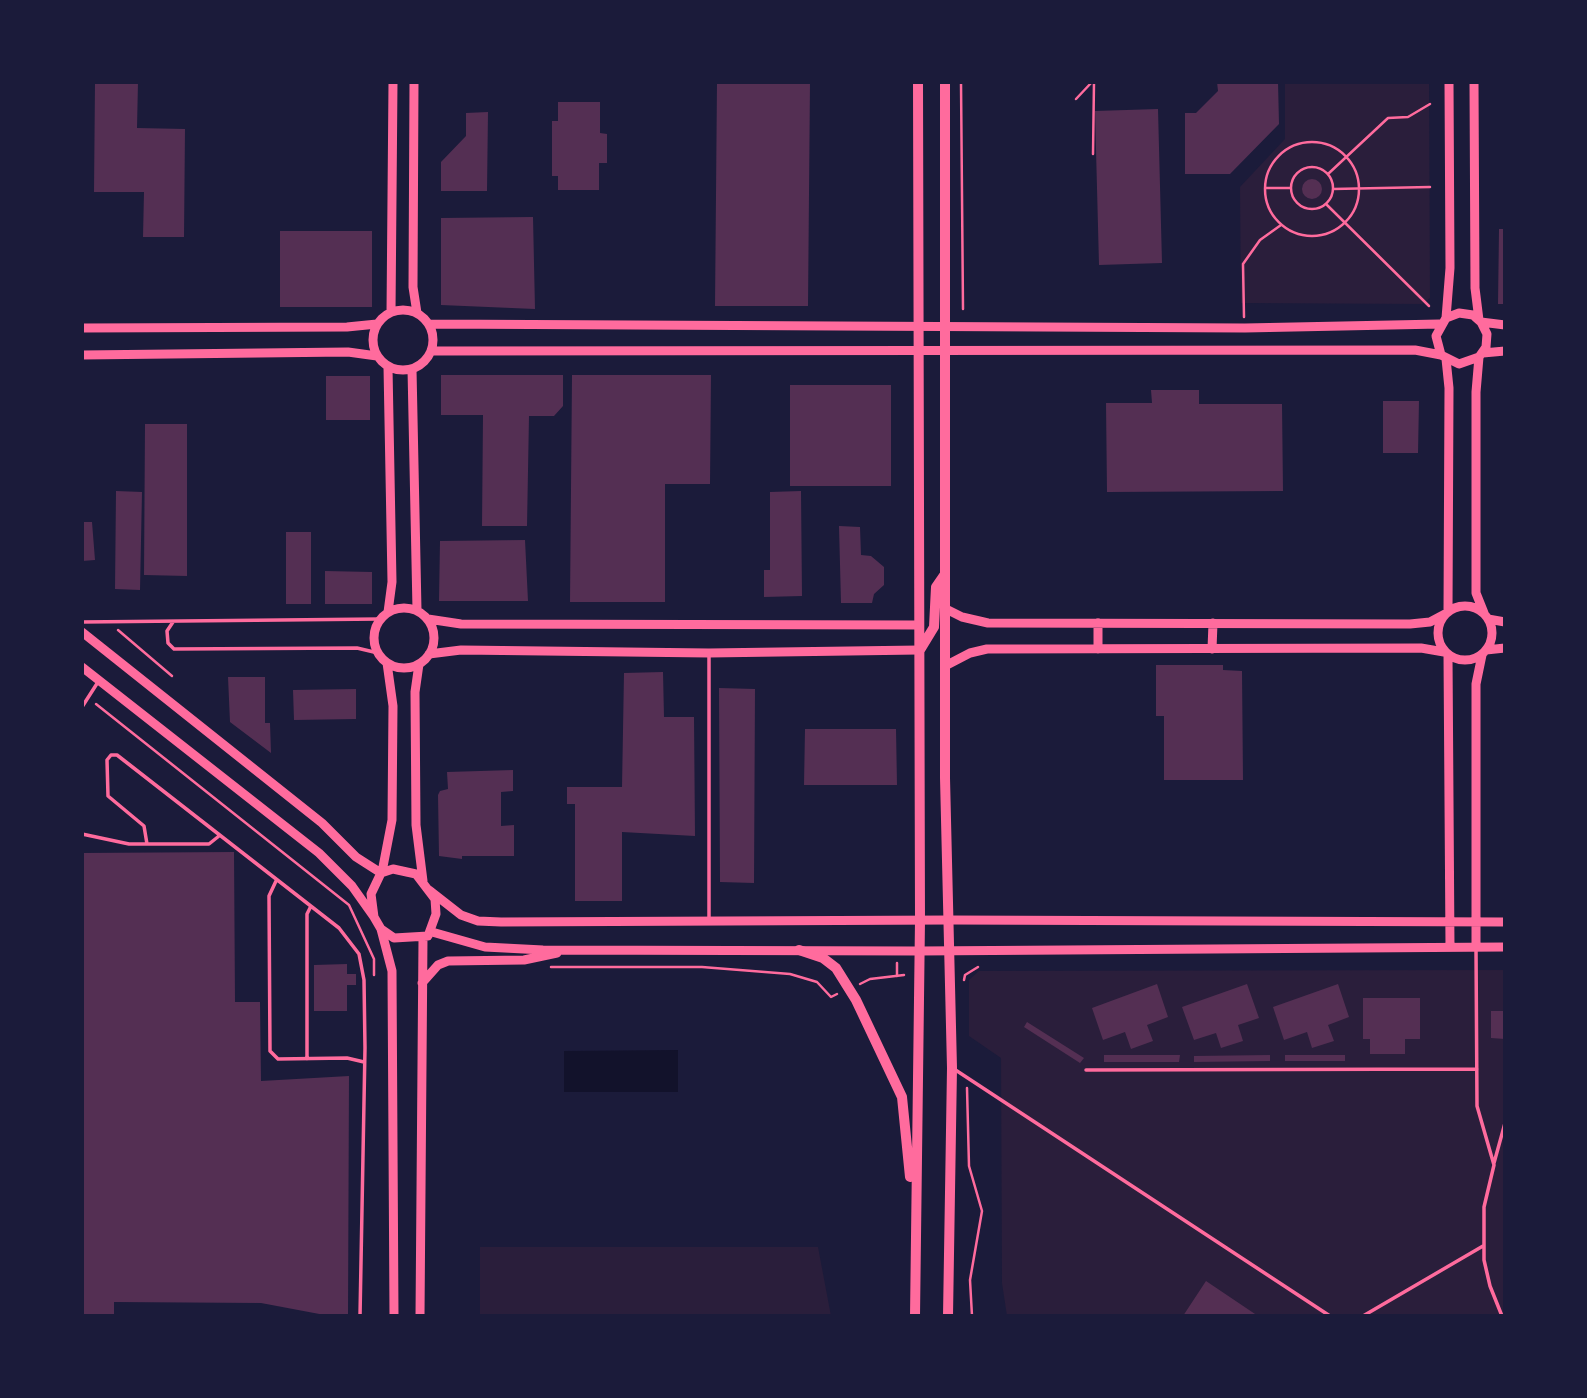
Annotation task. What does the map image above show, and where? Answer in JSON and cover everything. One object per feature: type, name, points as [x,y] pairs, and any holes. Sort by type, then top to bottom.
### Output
[{"type":"main road","points":[[915,1316],[914,1227],[920,920],[918,82]]},
{"type":"main road","points":[[945,82],[945,666],[952,1068],[947,1316]]},
{"type":"main road","points":[[919,650],[934,627],[936,587],[945,574]]},
{"type":"main road","points":[[799,950],[823,958],[846,981],[902,1097],[914,1227]]},
{"type":"street","points":[[391,312],[393,82]]},
{"type":"street","points":[[414,82],[413,287],[417,313]]},
{"type":"street","points":[[1449,82],[1450,268],[1443,321],[1436,336],[1444,357],[1450,402],[1451,593],[1446,613],[1437,629],[1446,654],[1450,947]]},
{"type":"street","points":[[1474,82],[1475,288],[1480,321],[1487,334],[1481,355],[1476,593],[1492,635],[1484,652],[1476,684],[1476,947]]},
{"type":"street","points":[[82,328],[347,327],[377,324],[391,312],[409,310],[417,313],[429,324],[433,342],[427,359],[412,369],[388,367],[377,356],[373,340],[377,324]]},
{"type":"street","points":[[429,324],[1245,328],[1443,321],[1466,313],[1480,321],[1505,325]]},
{"type":"street","points":[[431,351],[919,353],[1418,350],[1459,364],[1481,355],[1505,351]]},
{"type":"street","points":[[82,355],[348,352],[377,356]]},
{"type":"street","points":[[384,615],[402,607],[417,610],[428,619],[434,636],[429,654],[419,664],[403,668],[387,663],[378,653],[374,635],[384,615],[391,582],[388,367]]},
{"type":"street","points":[[412,369],[417,610]]},
{"type":"street","points":[[946,608],[962,617],[989,623],[1410,624],[1430,622],[1446,613],[1470,606],[1486,616],[1505,622]]},
{"type":"street","points":[[428,619],[474,624],[919,625]]},
{"type":"street","points":[[1098,623],[1098,649]]},
{"type":"street","points":[[1212,649],[1213,623]]},
{"type":"street","points":[[82,632],[322,823],[356,857],[381,872],[403,870],[415,874],[461,915],[478,921],[1505,922]]},
{"type":"street","points":[[945,666],[970,653],[987,649],[1421,648],[1466,661],[1484,652],[1505,648]]},
{"type":"street","points":[[429,654],[461,650],[709,653],[919,650]]},
{"type":"street","points":[[374,917],[371,894],[381,872],[392,820],[393,706],[387,663]]},
{"type":"street","points":[[419,664],[415,692],[416,834],[426,885],[437,906],[427,935],[422,983],[421,1316]]},
{"type":"street","points":[[82,667],[327,860],[360,896],[381,929],[392,971],[394,1316]]},
{"type":"street","points":[[381,929],[394,937],[427,935],[492,948],[569,950],[951,951],[1505,947]]},
{"type":"street","points":[[422,983],[438,965],[448,961],[524,960],[569,950]]},
{"type":"lane","points":[[82,622],[384,615]]},
{"type":"lane","points":[[174,621],[167,631],[168,643],[174,649],[357,648],[378,653]]},
{"type":"lane","points":[[709,653],[709,923]]},
{"type":"lane","points":[[82,707],[98,681]]},
{"type":"lane","points":[[147,844],[144,826],[108,796],[107,760],[111,755],[117,755],[339,928],[361,959],[364,1062],[360,1316]]},
{"type":"lane","points":[[82,834],[118,843],[147,844],[209,844],[220,835]]},
{"type":"lane","points":[[277,880],[269,896],[269,1046],[272,1055],[278,1059],[347,1058],[364,1062]]},
{"type":"lane","points":[[307,1059],[307,914],[311,906]]},
{"type":"lane","points":[[1476,947],[1477,1106],[1494,1165]]},
{"type":"lane","points":[[952,1068],[1329,1316]]},
{"type":"lane","points":[[1086,1070],[1477,1069]]},
{"type":"lane","points":[[1502,1316],[1490,1286],[1483,1246],[1484,1207],[1505,1123]]},
{"type":"lane","points":[[1363,1316],[1365,1311],[1483,1246]]},
{"type":"path","points":[[961,82],[963,309]]},
{"type":"path","points":[[1076,99],[1093,82]]},
{"type":"path","points":[[1093,82],[1093,154]]},
{"type":"path","points":[[1328,174],[1388,118],[1408,117],[1430,104]]},
{"type":"path","points":[[1312,142],[1328,145],[1352,164],[1358,189],[1354,210],[1345,223],[1332,232],[1317,236],[1302,235],[1282,225],[1269,207],[1266,188],[1273,163],[1284,152],[1297,145],[1312,142]]},
{"type":"path","points":[[1315,167],[1328,174],[1333,189],[1326,204],[1306,209],[1295,201],[1291,188],[1295,174],[1315,167]]},
{"type":"path","points":[[1333,189],[1430,187]]},
{"type":"path","points":[[1266,188],[1291,188]]},
{"type":"path","points":[[1326,204],[1429,306]]},
{"type":"path","points":[[1245,328],[1243,264],[1260,240],[1282,225]]},
{"type":"path","points":[[117,622],[124,638],[172,676]]},
{"type":"path","points":[[130,731],[135,725]]},
{"type":"path","points":[[897,963],[897,976]]},
{"type":"path","points":[[549,968],[702,967],[790,974],[817,982],[831,997],[837,994]]},
{"type":"path","points":[[965,967],[968,972]]},
{"type":"path","points":[[963,982],[968,972],[978,967]]},
{"type":"path","points":[[860,984],[870,979],[904,975]]},
{"type":"path","points":[[966,1077],[969,1166],[982,1211],[970,1280],[972,1316]]},
{"type":"shaded area","points":[[1285,82],[1429,83],[1430,298],[1422,304],[1241,303],[1240,187],[1285,139]]},
{"type":"shaded area","points":[[1505,970],[1505,1316],[1007,1316],[1002,1283],[1001,1058],[969,1036],[969,980],[979,971]]},
{"type":"shaded area","points":[[678,1050],[678,1092],[564,1092],[564,1051]]},
{"type":"shaded area","points":[[480,1247],[818,1247],[831,1316],[480,1316]]},
{"type":"building","points":[[95,82],[138,82],[137,128],[185,129],[184,237],[143,237],[144,192],[94,192]]},
{"type":"building","points":[[717,82],[810,82],[808,306],[715,306]]},
{"type":"building","points":[[1217,82],[1278,82],[1279,124],[1230,174],[1185,174],[1185,113],[1196,113],[1218,91]]},
{"type":"building","points":[[558,102],[600,102],[600,133],[607,134],[607,163],[599,163],[599,190],[558,190],[558,176],[552,176],[552,121],[558,121]]},
{"type":"building","points":[[1158,109],[1162,263],[1099,265],[1095,111]]},
{"type":"building","points":[[488,112],[487,191],[441,191],[441,162],[466,136],[466,113]]},
{"type":"building","points":[[1312,179],[1319,182],[1322,189],[1319,196],[1312,199],[1305,196],[1302,189],[1305,182]]},
{"type":"building","points":[[533,217],[535,309],[441,305],[441,218]]},
{"type":"building","points":[[1499,229],[1505,229],[1505,304],[1498,304]]},
{"type":"building","points":[[280,231],[372,231],[372,307],[280,307]]},
{"type":"building","points":[[441,375],[563,375],[563,406],[554,416],[529,416],[527,526],[482,526],[483,415],[441,415]]},
{"type":"building","points":[[572,375],[711,375],[710,484],[665,484],[665,602],[570,602]]},
{"type":"building","points":[[326,376],[370,376],[370,420],[326,420]]},
{"type":"building","points":[[790,385],[891,385],[891,486],[790,486]]},
{"type":"building","points":[[1151,390],[1199,390],[1199,404],[1282,404],[1283,491],[1107,492],[1106,403],[1152,403]]},
{"type":"building","points":[[1383,401],[1419,401],[1418,453],[1383,453]]},
{"type":"building","points":[[145,424],[187,424],[187,576],[144,575]]},
{"type":"building","points":[[116,491],[142,492],[140,590],[115,589]]},
{"type":"building","points":[[801,491],[802,596],[764,597],[764,570],[770,570],[770,492]]},
{"type":"building","points":[[82,522],[92,522],[95,560],[82,561]]},
{"type":"building","points":[[839,526],[860,527],[861,555],[871,556],[884,567],[884,585],[874,594],[872,603],[841,603]]},
{"type":"building","points":[[286,532],[311,532],[311,604],[286,604]]},
{"type":"building","points":[[525,540],[528,601],[439,601],[440,541]]},
{"type":"building","points":[[325,571],[372,572],[372,604],[325,604]]},
{"type":"building","points":[[1156,665],[1223,665],[1223,670],[1242,671],[1243,780],[1164,780],[1164,716],[1156,716]]},
{"type":"building","points":[[663,672],[664,717],[694,717],[695,836],[622,832],[622,901],[575,901],[575,804],[567,804],[567,787],[622,787],[624,673]]},
{"type":"building","points":[[228,677],[265,677],[265,723],[270,723],[271,753],[230,722]]},
{"type":"building","points":[[719,688],[755,689],[754,883],[720,882]]},
{"type":"building","points":[[356,689],[356,719],[294,720],[293,690]]},
{"type":"building","points":[[805,729],[896,729],[897,785],[804,785]]},
{"type":"building","points":[[513,770],[513,791],[501,792],[501,826],[514,825],[514,856],[462,856],[462,859],[439,856],[438,795],[440,791],[448,789],[447,772]]},
{"type":"building","points":[[234,852],[235,1002],[260,1002],[261,1081],[349,1076],[348,1316],[330,1316],[261,1303],[114,1302],[114,1316],[82,1316],[82,853]]},
{"type":"building","points":[[347,964],[347,974],[356,974],[356,985],[347,985],[347,1011],[314,1011],[314,965]]},
{"type":"building","points":[[1157,984],[1168,1017],[1147,1025],[1153,1041],[1131,1049],[1125,1032],[1103,1040],[1092,1008]]},
{"type":"building","points":[[1247,984],[1259,1018],[1238,1025],[1243,1041],[1221,1048],[1216,1033],[1194,1040],[1182,1007]]},
{"type":"building","points":[[1338,984],[1349,1017],[1328,1025],[1334,1041],[1312,1048],[1307,1032],[1284,1040],[1273,1007]]},
{"type":"building","points":[[1363,998],[1420,998],[1420,1039],[1405,1039],[1405,1054],[1370,1054],[1370,1039],[1363,1039]]},
{"type":"building","points":[[1491,1011],[1505,1011],[1505,1039],[1491,1038]]},
{"type":"building","points":[[1027,1022],[1084,1058],[1080,1063],[1024,1027]]},
{"type":"building","points":[[1104,1055],[1180,1055],[1179,1062],[1104,1062]]},
{"type":"building","points":[[1270,1055],[1270,1061],[1194,1062],[1194,1056]]},
{"type":"building","points":[[1285,1055],[1345,1055],[1345,1061],[1285,1061]]},
{"type":"building","points":[[1206,1281],[1258,1316],[1183,1316]]}]
